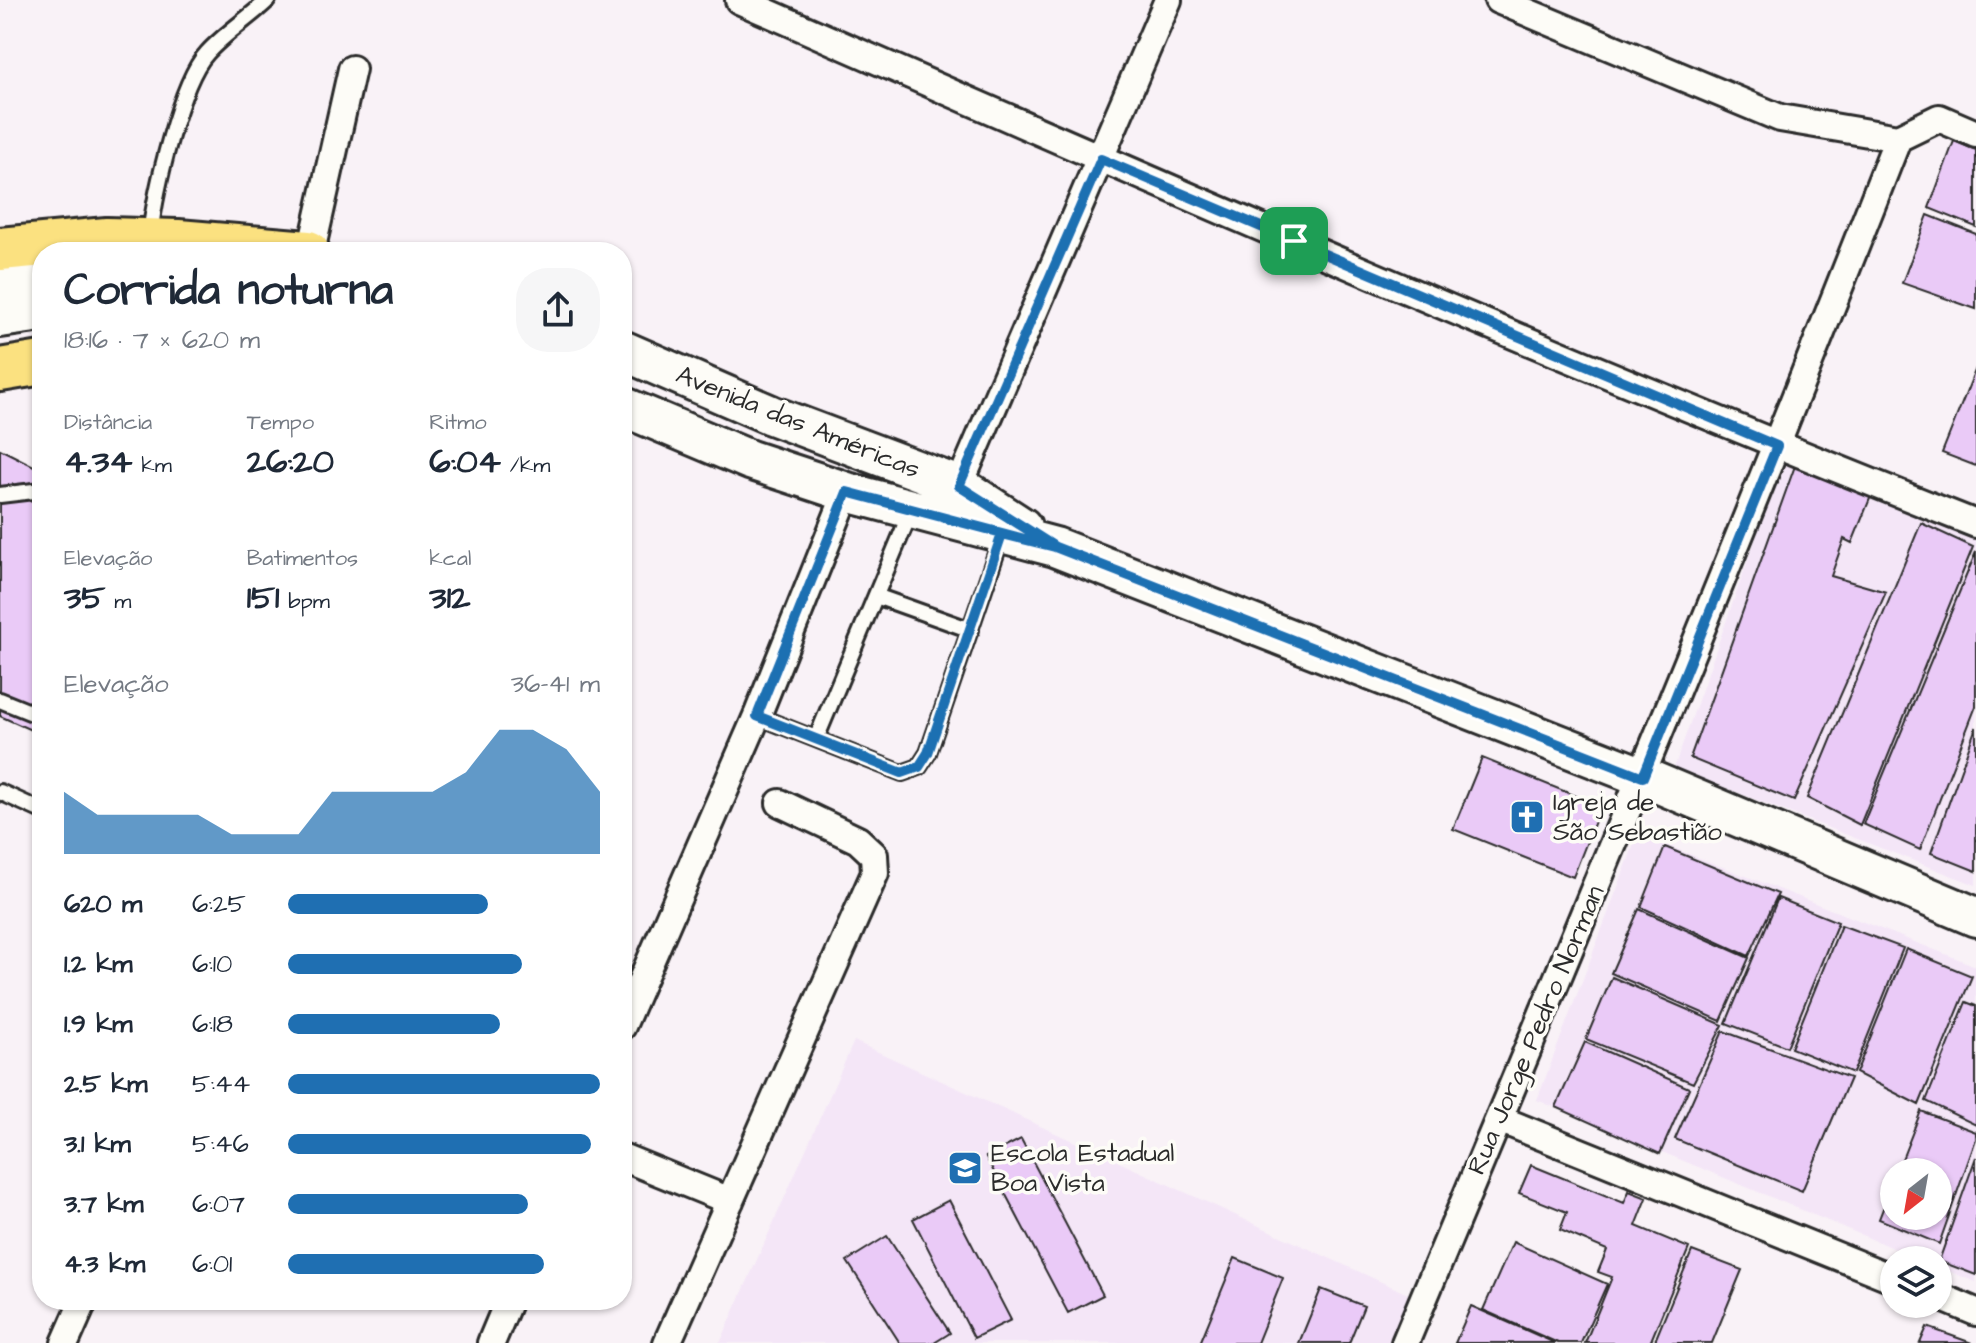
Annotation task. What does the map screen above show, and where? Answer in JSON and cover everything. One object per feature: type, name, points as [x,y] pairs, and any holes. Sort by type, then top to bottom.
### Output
[{"type":"main road","points":[[75,242],[107,239],[176,242]]},
{"type":"main road","points":[[0,249],[32,246]]},
{"type":"main road","points":[[0,280],[32,276]]},
{"type":"main road","points":[[0,318],[32,313]]},
{"type":"main road","name":"Avenida das Américas","points":[[632,354],[771,415],[959,486],[1055,547]]},
{"type":"main road","points":[[0,370],[32,365]]},
{"type":"main road","name":"Avenida das Américas","points":[[632,410],[750,460],[847,492],[1055,547],[1643,777],[1976,917]]},
{"type":"street","points":[[739,0],[1101,159],[1777,446],[1976,524]]},
{"type":"street","points":[[959,486],[1168,0]]},
{"type":"street","points":[[1498,0],[1780,118],[1898,138],[1939,118],[1976,134]]},
{"type":"street","points":[[311,242],[352,69]]},
{"type":"street","name":"Rua Jorge Pedro Norman","points":[[1405,1343],[1643,777],[1898,138]]},
{"type":"street","points":[[632,1003],[757,716],[847,492]]},
{"type":"street","points":[[667,1343],[875,873],[874,855],[858,840],[780,803]]},
{"type":"street","points":[[1499,1119],[1880,1273]]},
{"type":"street","points":[[632,1161],[730,1201]]},
{"type":"street","points":[[1952,1302],[1976,1312]]},
{"type":"street","points":[[65,1343],[80,1310]]},
{"type":"street","points":[[491,1343],[505,1310]]},
{"type":"lane","points":[[150,240],[154,204],[188,82],[205,55],[268,0]]},
{"type":"lane","points":[[0,495],[32,491]]},
{"type":"lane","points":[[816,739],[912,509]]},
{"type":"lane","points":[[757,716],[902,773],[919,767],[928,753],[1002,534]]},
{"type":"lane","points":[[876,596],[971,630]]},
{"type":"lane","points":[[0,700],[32,713]]},
{"type":"lane","points":[[0,792],[32,806]]},
{"type":"shaded area","points":[[1786,453],[1976,530],[1976,885],[1674,768]]},
{"type":"shaded area","points":[[1638,834],[1976,966],[1976,1282],[1952,1273],[1952,1246],[1888,1246],[1537,1100]]},
{"type":"shaded area","name":"Escola Estadual Boa Vista","points":[[854,1041],[1410,1295],[1390,1343],[720,1343]]},
{"type":"building","points":[[1954,141],[1976,150],[1976,227],[1929,208]]},
{"type":"building","points":[[1928,215],[1976,234],[1976,309],[1902,283]]},
{"type":"building","points":[[1976,368],[1976,466],[1942,453]]},
{"type":"building","points":[[0,449],[32,465],[32,730],[0,716]]},
{"type":"building","points":[[1796,463],[1871,496],[1852,543],[1844,539],[1831,576],[1886,592],[1794,801],[1690,758]]},
{"type":"building","points":[[1921,523],[1973,547],[1860,825],[1807,798]]},
{"type":"building","points":[[1976,552],[1976,706],[1920,850],[1863,824]]},
{"type":"building","points":[[1976,727],[1976,871],[1931,853]]},
{"type":"building","name":"Igreja de São Sebastião","points":[[1482,758],[1601,806],[1573,877],[1453,829]]},
{"type":"building","points":[[1665,847],[1778,894],[1749,956],[1641,907]]},
{"type":"building","points":[[1778,898],[1838,922],[1787,1047],[1726,1023]]},
{"type":"building","points":[[1639,909],[1749,958],[1721,1021],[1611,973]]},
{"type":"building","points":[[1841,925],[1903,948],[1853,1073],[1791,1048]]},
{"type":"building","points":[[1906,949],[1972,976],[1919,1105],[1856,1073]]},
{"type":"building","points":[[1612,977],[1723,1025],[1693,1083],[1586,1039]]},
{"type":"building","points":[[1966,1002],[1976,1006],[1976,1125],[1926,1101]]},
{"type":"building","points":[[1723,1031],[1850,1078],[1802,1191],[1675,1139]]},
{"type":"building","points":[[1585,1042],[1689,1088],[1660,1154],[1556,1107]]},
{"type":"building","points":[[1921,1111],[1976,1132],[1952,1207],[1952,1158],[1903,1158]]},
{"type":"building","points":[[1021,1139],[1103,1295],[1068,1313],[986,1157]]},
{"type":"building","points":[[1976,1157],[1976,1275],[1952,1266],[1952,1246],[1944,1246]]},
{"type":"building","points":[[1531,1165],[1624,1203],[1629,1191],[1647,1198],[1636,1226],[1689,1248],[1650,1343],[1585,1343],[1612,1277],[1598,1272],[1607,1250],[1560,1230],[1567,1212],[1519,1193]]},
{"type":"building","points":[[949,1200],[1011,1320],[974,1338],[913,1219]]},
{"type":"building","points":[[1905,1230],[1944,1230],[1939,1244]]},
{"type":"building","points":[[887,1236],[950,1333],[934,1343],[900,1343],[847,1261]]},
{"type":"building","points":[[1513,1242],[1607,1284],[1581,1343],[1558,1343],[1483,1310]]},
{"type":"building","points":[[1692,1251],[1742,1270],[1712,1343],[1654,1343]]},
{"type":"building","points":[[1235,1258],[1283,1278],[1257,1343],[1200,1343]]},
{"type":"building","points":[[1321,1289],[1364,1306],[1349,1343],[1299,1343]]},
{"type":"building","points":[[1471,1306],[1555,1343],[1455,1343]]},
{"type":"building","points":[[1927,1327],[1972,1343],[1920,1343]]},
{"type":"place","name":"Igreja de São Sebastião","points":[[1527,817]]},
{"type":"place","name":"Escola Estadual Boa Vista","points":[[965,1168]]},
{"type":"route","points":[[1294,241],[1101,159],[959,486],[1055,547],[847,492],[757,716],[902,773],[919,767],[928,753],[1002,534],[1055,547],[1643,777],[1777,446],[1294,241]]}]
